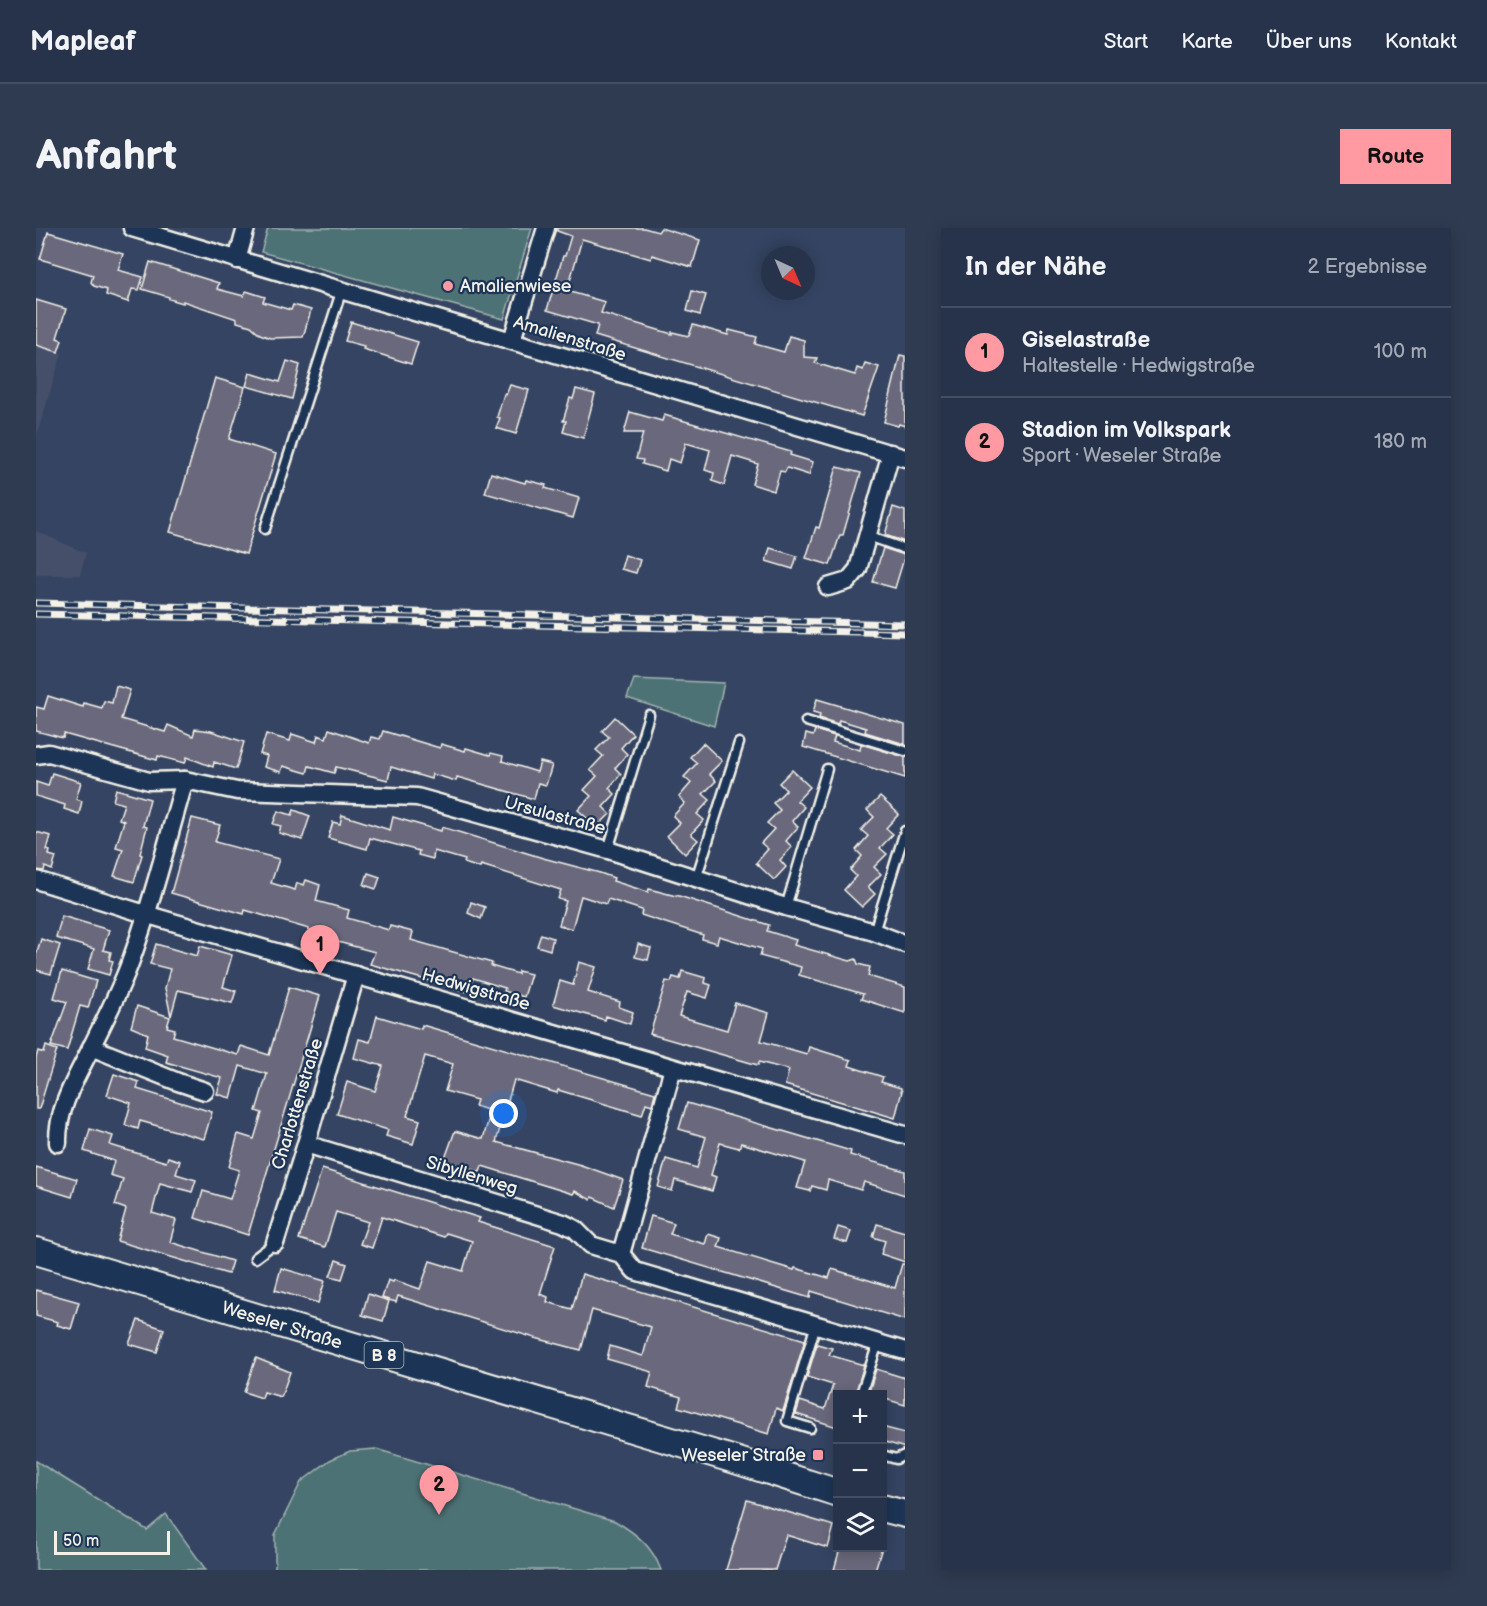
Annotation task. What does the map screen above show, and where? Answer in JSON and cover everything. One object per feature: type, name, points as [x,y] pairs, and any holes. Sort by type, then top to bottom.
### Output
[{"type":"main road","name":"Weseler Straße","points":[[36,1251],[732,1458],[833,1492]]},
{"type":"street","name":"Amalienstraße","points":[[132,228],[898,456],[858,569],[848,581],[828,587]]},
{"type":"street","points":[[237,260],[246,228]]},
{"type":"street","points":[[512,340],[546,228]]},
{"type":"street","name":"Ursulastraße","points":[[36,755],[49,753],[149,781],[185,780],[237,791],[417,797],[608,850],[786,907],[874,932],[905,944]]},
{"type":"street","points":[[58,1143],[60,1114],[117,997],[131,962],[185,780]]},
{"type":"street","name":"Hedwigstraße","points":[[36,880],[145,914],[905,1135]]},
{"type":"street","name":"Charlottenstraße","points":[[275,1243],[356,975]]},
{"type":"street","points":[[91,1047],[205,1091]]},
{"type":"street","points":[[621,1254],[673,1068]]},
{"type":"street","name":"Sibyllenweg","points":[[306,1144],[563,1223],[575,1229],[591,1245],[621,1254],[635,1272],[905,1351]]},
{"type":"lane","points":[[265,529],[342,289]]},
{"type":"lane","points":[[868,536],[905,549]]},
{"type":"lane","points":[[608,850],[649,715]]},
{"type":"lane","points":[[806,721],[905,752]]},
{"type":"lane","points":[[696,879],[739,743]]},
{"type":"lane","points":[[786,907],[827,769]]},
{"type":"lane","points":[[874,932],[905,831]]},
{"type":"lane","points":[[255,1258],[275,1243]]},
{"type":"lane","points":[[810,1428],[787,1421],[816,1324]]},
{"type":"lane","points":[[863,1390],[878,1343]]},
{"type":"lane","points":[[887,1456],[896,1459],[905,1455]]},
{"type":"shaded area","points":[[36,345],[62,353],[36,438]]},
{"type":"shaded area","points":[[36,531],[86,553],[80,575],[36,575]]},
{"type":"green space","name":"Amalienwiese","points":[[268,228],[532,228],[504,319],[261,252]]},
{"type":"green space","points":[[634,679],[724,683],[714,726],[627,698]]},
{"type":"green space","points":[[376,1449],[615,1521],[643,1541],[661,1570],[275,1570],[275,1535],[301,1482],[330,1460],[350,1451]]},
{"type":"green space","points":[[36,1461],[147,1530],[166,1514],[206,1570],[36,1570]]},
{"type":"building","points":[[557,228],[644,228],[658,232],[661,228],[700,240],[692,267],[652,255],[651,259],[582,239],[567,291],[605,302],[601,313],[672,334],[672,332],[689,336],[693,325],[728,335],[729,330],[757,337],[755,344],[784,352],[789,336],[804,340],[804,357],[817,358],[815,363],[855,375],[857,368],[863,370],[865,363],[879,367],[862,416],[595,336],[598,325],[547,310],[571,236],[557,231]]},
{"type":"building","points":[[48,232],[123,254],[118,270],[143,277],[139,290],[132,289],[128,302],[106,295],[107,290],[94,286],[91,282],[93,275],[40,259]]},
{"type":"building","points":[[150,262],[219,283],[217,289],[244,296],[246,291],[265,297],[263,302],[291,310],[293,305],[311,310],[303,337],[270,338],[260,334],[251,326],[237,322],[237,319],[142,289]]},
{"type":"building","points":[[692,291],[706,295],[700,315],[687,311]]},
{"type":"building","points":[[36,300],[66,309],[57,338],[62,340],[58,352],[36,345]]},
{"type":"building","points":[[351,322],[418,342],[411,364],[345,341]]},
{"type":"building","points":[[900,355],[905,356],[905,426],[884,422]]},
{"type":"building","points":[[287,361],[300,365],[292,399],[246,386],[250,373],[280,382]]},
{"type":"building","points":[[215,378],[245,387],[229,439],[276,454],[246,554],[170,532]]},
{"type":"building","points":[[510,385],[529,390],[516,434],[496,428],[504,394],[506,395]]},
{"type":"building","points":[[576,389],[595,394],[583,438],[563,432],[566,421],[563,421],[570,398],[573,399]]},
{"type":"building","points":[[630,412],[662,421],[664,415],[791,452],[790,455],[813,462],[809,475],[787,468],[785,472],[780,471],[774,491],[752,484],[758,464],[732,456],[724,485],[712,481],[714,473],[705,470],[710,450],[686,443],[680,463],[669,459],[666,471],[642,464],[643,460],[636,459],[643,433],[624,433]]},
{"type":"building","points":[[837,467],[861,473],[843,535],[840,535],[830,565],[806,558],[816,527],[819,528]]},
{"type":"building","points":[[491,473],[525,483],[526,480],[546,485],[545,488],[579,498],[573,518],[485,493]]},
{"type":"building","points":[[893,507],[905,511],[905,542],[885,535]]},
{"type":"building","points":[[770,548],[797,556],[793,569],[766,561]]},
{"type":"building","points":[[883,548],[905,555],[895,588],[873,582]]},
{"type":"building","points":[[625,555],[640,560],[636,573],[621,569]]},
{"type":"building","points":[[116,686],[130,690],[121,719],[165,732],[168,725],[193,736],[195,729],[211,731],[244,742],[236,769],[214,762],[213,767],[187,757],[185,763],[158,756],[157,760],[64,734],[63,738],[36,731],[36,707],[44,709],[48,696],[83,707],[84,703],[102,708],[104,701],[112,703]]},
{"type":"building","points":[[817,699],[905,725],[905,744],[865,732],[866,728],[839,720],[838,724],[819,718],[820,714],[813,712]]},
{"type":"building","points":[[615,717],[633,734],[621,748],[627,754],[615,768],[621,774],[609,788],[615,794],[603,807],[610,814],[597,827],[578,810],[591,796],[584,790],[597,776],[590,770],[603,756],[596,750],[609,737],[602,731]]},
{"type":"building","points":[[329,729],[369,743],[371,737],[380,739],[383,731],[440,748],[441,744],[465,751],[466,748],[490,755],[491,753],[503,756],[502,761],[537,772],[540,762],[552,765],[546,785],[538,783],[534,799],[457,777],[456,781],[432,774],[431,779],[391,767],[388,780],[336,767],[334,773],[309,766],[307,773],[283,766],[281,772],[264,767],[267,756],[260,754],[266,734],[290,741],[292,734],[316,742],[318,735],[326,738]]},
{"type":"building","points":[[815,730],[835,736],[833,742],[860,750],[861,744],[905,757],[905,778],[803,747],[806,734],[813,736]]},
{"type":"building","points":[[703,743],[722,761],[709,774],[716,781],[703,794],[710,800],[697,814],[704,820],[691,834],[698,840],[685,854],[667,836],[680,823],[673,816],[685,803],[679,797],[691,783],[684,777],[697,763],[690,757]]},
{"type":"building","points":[[792,770],[810,787],[797,801],[804,807],[792,821],[798,827],[786,841],[792,847],[780,860],[786,867],[774,880],[756,863],[768,849],[761,843],[774,829],[767,823],[780,810],[773,803],[786,790],[779,783]]},
{"type":"building","points":[[52,773],[81,782],[76,799],[82,801],[79,814],[64,809],[65,805],[36,796],[36,782],[48,786]]},
{"type":"building","points":[[116,789],[150,799],[143,826],[147,827],[140,854],[142,855],[134,882],[114,876],[123,849],[116,847],[124,821],[119,819],[124,804],[113,801]]},
{"type":"building","points":[[880,797],[899,814],[886,828],[893,834],[880,848],[887,854],[874,867],[881,874],[868,887],[875,894],[862,907],[844,890],[856,876],[850,870],[862,856],[856,850],[868,836],[861,830],[874,817],[867,810]]},
{"type":"building","points":[[294,810],[310,816],[302,840],[279,833],[281,826],[273,824],[278,811],[292,815]]},
{"type":"building","points":[[342,815],[390,830],[393,817],[441,831],[442,827],[600,873],[614,878],[613,881],[648,892],[649,889],[676,895],[769,925],[767,931],[796,940],[794,945],[850,961],[856,959],[858,964],[870,967],[868,976],[905,987],[905,1013],[861,999],[863,994],[799,975],[801,967],[760,956],[762,949],[719,936],[717,943],[702,939],[703,935],[641,915],[642,910],[608,899],[606,904],[581,896],[572,929],[559,925],[566,901],[558,899],[561,890],[481,865],[480,868],[464,863],[465,860],[434,851],[433,859],[418,855],[419,851],[370,838],[367,849],[328,838],[333,822],[340,824]]},
{"type":"building","points":[[192,818],[220,825],[215,842],[279,859],[271,883],[295,890],[297,883],[304,885],[306,880],[320,885],[316,901],[349,910],[347,918],[389,930],[390,926],[413,932],[411,940],[492,963],[491,966],[518,974],[518,971],[531,974],[524,997],[504,991],[505,988],[473,978],[468,992],[370,964],[375,952],[308,934],[309,929],[245,910],[244,914],[171,893]]},
{"type":"building","points":[[36,832],[51,836],[47,850],[50,851],[49,855],[56,857],[52,870],[45,867],[44,871],[36,870]]},
{"type":"building","points":[[368,873],[380,877],[376,889],[364,885]]},
{"type":"building","points":[[471,902],[485,907],[481,919],[468,913]]},
{"type":"building","points":[[62,916],[109,930],[103,950],[111,952],[109,960],[113,961],[109,975],[88,969],[94,949],[56,938]]},
{"type":"building","points":[[541,934],[553,938],[550,950],[537,946]]},
{"type":"building","points":[[41,939],[60,945],[51,974],[36,970],[36,955]]},
{"type":"building","points":[[156,944],[197,956],[200,946],[232,955],[223,987],[236,991],[232,1003],[178,990],[171,1016],[165,988],[170,969],[150,964]]},
{"type":"building","points":[[638,944],[651,948],[648,960],[635,957]]},
{"type":"building","points":[[579,962],[596,967],[588,992],[620,1002],[619,1007],[633,1012],[630,1024],[606,1016],[605,1020],[553,1005],[560,981],[573,985]]},
{"type":"building","points":[[62,971],[96,981],[88,1008],[80,1006],[67,1050],[51,1046],[67,1002],[54,998]]},
{"type":"building","points":[[682,971],[706,978],[705,983],[711,985],[707,998],[687,992],[679,1016],[727,1030],[735,1003],[769,1013],[761,1041],[807,1054],[809,1047],[851,1060],[849,1066],[883,1077],[881,1082],[901,1088],[895,1118],[785,1085],[789,1070],[759,1062],[758,1065],[650,1034],[666,981],[671,982],[673,977],[680,979]]},
{"type":"building","points":[[289,987],[320,996],[248,1235],[195,1218],[203,1191],[230,1199],[239,1170],[229,1167],[238,1134],[254,1139],[262,1113],[256,1111],[267,1074],[240,1066],[231,1098],[217,1094],[222,1078],[166,1062],[168,1055],[145,1047],[148,1034],[131,1027],[137,1006],[170,1017],[167,1027],[175,1029],[173,1036],[238,1055],[241,1046],[269,1055]]},
{"type":"building","points":[[377,1016],[421,1029],[422,1025],[655,1093],[652,1105],[646,1103],[642,1115],[558,1090],[557,1093],[514,1080],[496,1142],[581,1165],[623,1180],[614,1207],[592,1197],[591,1200],[575,1191],[573,1194],[482,1166],[480,1172],[444,1161],[455,1131],[483,1139],[491,1111],[475,1106],[477,1100],[445,1091],[453,1064],[425,1056],[407,1116],[420,1120],[413,1144],[386,1136],[388,1130],[337,1114],[347,1082],[375,1091],[383,1066],[354,1058],[359,1039],[370,1042]]},
{"type":"building","points":[[46,1046],[57,1050],[39,1109],[36,1109],[36,1058],[38,1051],[44,1053]]},
{"type":"building","points":[[114,1074],[139,1082],[137,1089],[212,1112],[204,1139],[140,1121],[138,1129],[125,1125],[131,1103],[107,1095]]},
{"type":"building","points":[[687,1103],[851,1151],[850,1155],[905,1171],[905,1195],[864,1182],[861,1190],[828,1180],[826,1190],[812,1186],[810,1191],[797,1188],[805,1162],[741,1143],[739,1148],[720,1143],[711,1175],[716,1177],[712,1191],[675,1180],[672,1191],[658,1187],[666,1159],[697,1168],[706,1137],[679,1129]]},
{"type":"building","points":[[90,1129],[113,1136],[110,1145],[166,1162],[168,1157],[180,1161],[176,1174],[196,1180],[192,1192],[160,1183],[152,1213],[176,1220],[170,1242],[232,1261],[228,1274],[117,1241],[126,1209],[115,1205],[123,1179],[110,1175],[114,1161],[84,1151]]},
{"type":"building","points":[[36,1167],[77,1179],[72,1197],[36,1186]]},
{"type":"building","points":[[322,1169],[480,1218],[478,1222],[555,1246],[540,1294],[548,1297],[547,1302],[572,1309],[582,1274],[805,1340],[783,1411],[776,1408],[769,1434],[678,1407],[681,1397],[648,1387],[652,1372],[607,1359],[610,1346],[643,1356],[651,1327],[592,1310],[581,1350],[398,1296],[396,1302],[382,1298],[388,1280],[420,1289],[430,1261],[463,1271],[472,1241],[446,1233],[444,1237],[382,1217],[372,1248],[360,1244],[368,1222],[336,1212],[325,1247],[299,1239]]},
{"type":"building","points":[[651,1216],[674,1223],[670,1234],[705,1244],[708,1234],[721,1238],[718,1247],[829,1278],[832,1269],[895,1288],[902,1264],[905,1264],[905,1320],[811,1291],[810,1298],[642,1248]]},
{"type":"building","points":[[877,1224],[905,1232],[905,1262],[881,1254],[885,1241],[873,1237]]},
{"type":"building","points":[[838,1227],[851,1231],[847,1243],[834,1239]]},
{"type":"building","points":[[336,1260],[347,1264],[342,1279],[330,1276]]},
{"type":"building","points":[[281,1268],[325,1281],[318,1303],[275,1290]]},
{"type":"building","points":[[36,1290],[79,1302],[71,1329],[57,1325],[58,1322],[36,1316]]},
{"type":"building","points":[[368,1294],[389,1301],[383,1321],[362,1315]]},
{"type":"building","points":[[138,1320],[164,1329],[157,1352],[129,1344]]},
{"type":"building","points":[[817,1344],[832,1348],[829,1355],[864,1365],[856,1390],[833,1390],[833,1426],[796,1414],[800,1401],[825,1409],[833,1385],[807,1377]]},
{"type":"building","points":[[256,1358],[290,1372],[281,1397],[264,1392],[262,1398],[244,1392]]},
{"type":"building","points":[[876,1369],[905,1378],[905,1405],[887,1400],[887,1390],[870,1390]]},
{"type":"building","points":[[887,1428],[905,1433],[905,1448],[887,1443]]},
{"type":"building","points":[[747,1500],[833,1526],[828,1548],[786,1535],[775,1570],[726,1570]]},
{"type":"building","points":[[839,1552],[881,1552],[875,1570],[834,1570]]},
{"type":"railway","points":[[36,603],[905,624]]},
{"type":"railway","points":[[36,614],[905,633]]},
{"type":"place","name":"Amalienwiese","points":[[448,286]]},
{"type":"place","name":"Giselastraße","points":[[320,975]]},
{"type":"place","name":"Weseler Straße","points":[[818,1455]]},
{"type":"place","name":"Stadion im Volkspark","points":[[439,1515]]}]
